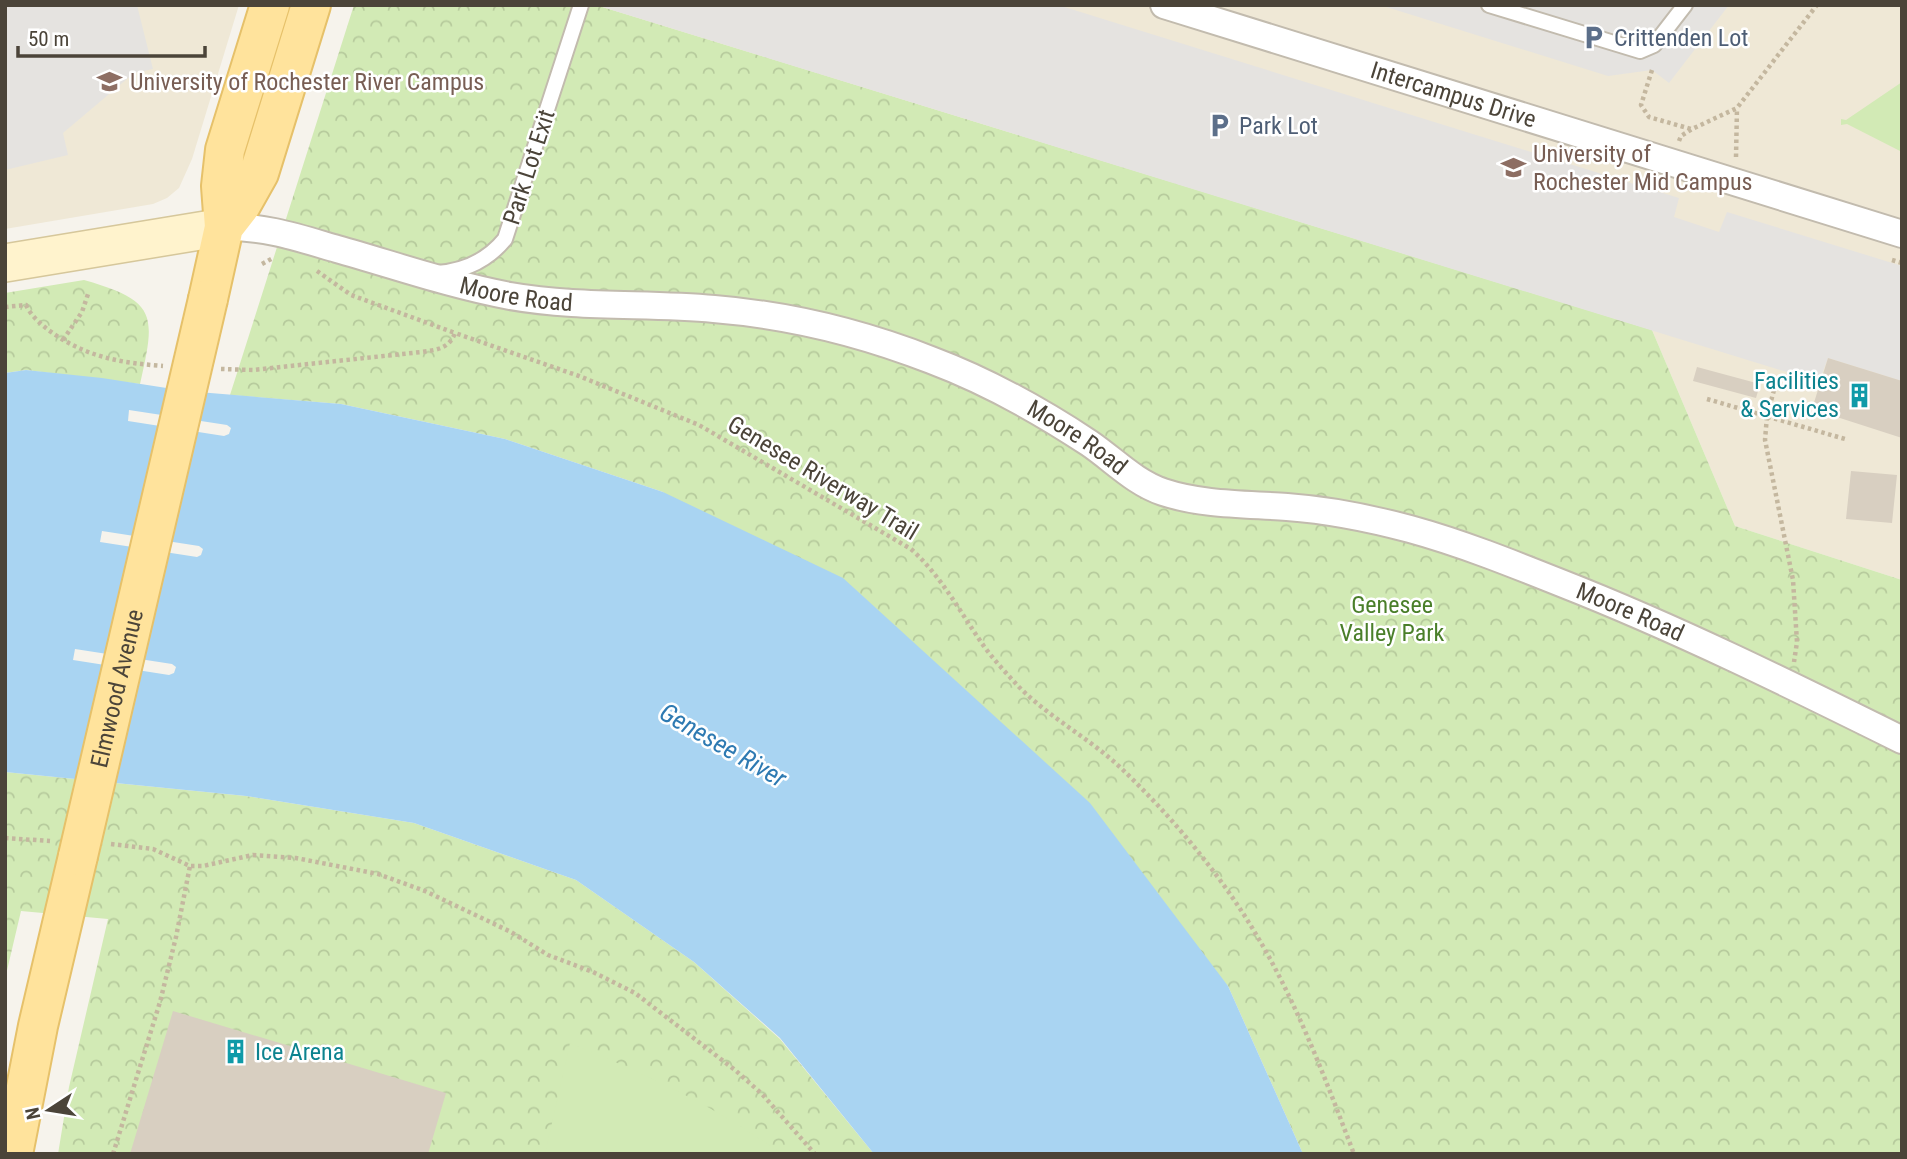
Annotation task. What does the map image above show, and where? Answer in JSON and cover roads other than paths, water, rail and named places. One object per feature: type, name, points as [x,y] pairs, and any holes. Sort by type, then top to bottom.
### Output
[{"type":"main road","name":"Elmwood Avenue","points":[[13,1154],[31,1060],[224,226],[221,186],[225,150],[270,5]]},
{"type":"main road","name":"Elmwood Avenue","points":[[224,226],[241,205],[262,166],[312,5]]},
{"type":"street","name":"Intercampus Drive","points":[[1164,5],[1902,234]]},
{"type":"street","points":[[5,262],[224,226]]},
{"type":"street","name":"Moore Road","points":[[224,226],[271,230],[421,273],[526,299],[585,305],[747,312],[824,326],[861,336],[935,361],[1007,394],[1091,445],[1128,474],[1160,491],[1193,499],[1320,510],[1413,530],[1477,551],[1692,638],[1902,740]]},
{"type":"lane","name":"Park Lot Exit","points":[[421,273],[456,270],[472,264],[485,258],[505,239],[581,5]]},
{"type":"lane","points":[[1489,5],[1640,51],[1654,45],[1685,5]]},
{"type":"water","name":"Genesee River","points":[[26,370],[186,391],[341,404],[505,439],[663,492],[843,578],[1090,803],[1228,986],[1303,1154],[874,1154],[780,1038],[694,962],[576,880],[414,823],[246,796],[5,772],[5,373]],"holes":[[[129,410],[227,425],[231,428],[229,434],[224,436],[128,421]],[[102,531],[199,546],[203,549],[197,557],[100,542]],[[75,649],[172,664],[176,667],[174,673],[169,675],[73,660]]]},
{"type":"place","name":"Crittenden Lot","points":[[1594,38]]},
{"type":"place","name":"University of Rochester River Campus","points":[[110,82]]},
{"type":"place","name":"Park Lot","points":[[1219,126]]},
{"type":"place","name":"University of Rochester Mid Campus","points":[[1513,168]]},
{"type":"place","name":"Facilities & Services","points":[[1859,395]]},
{"type":"place","name":"Ice Arena","points":[[235,1052]]},
{"type":"park label","name":"Genesee Valley Park","points":[[1392,619]]}]
